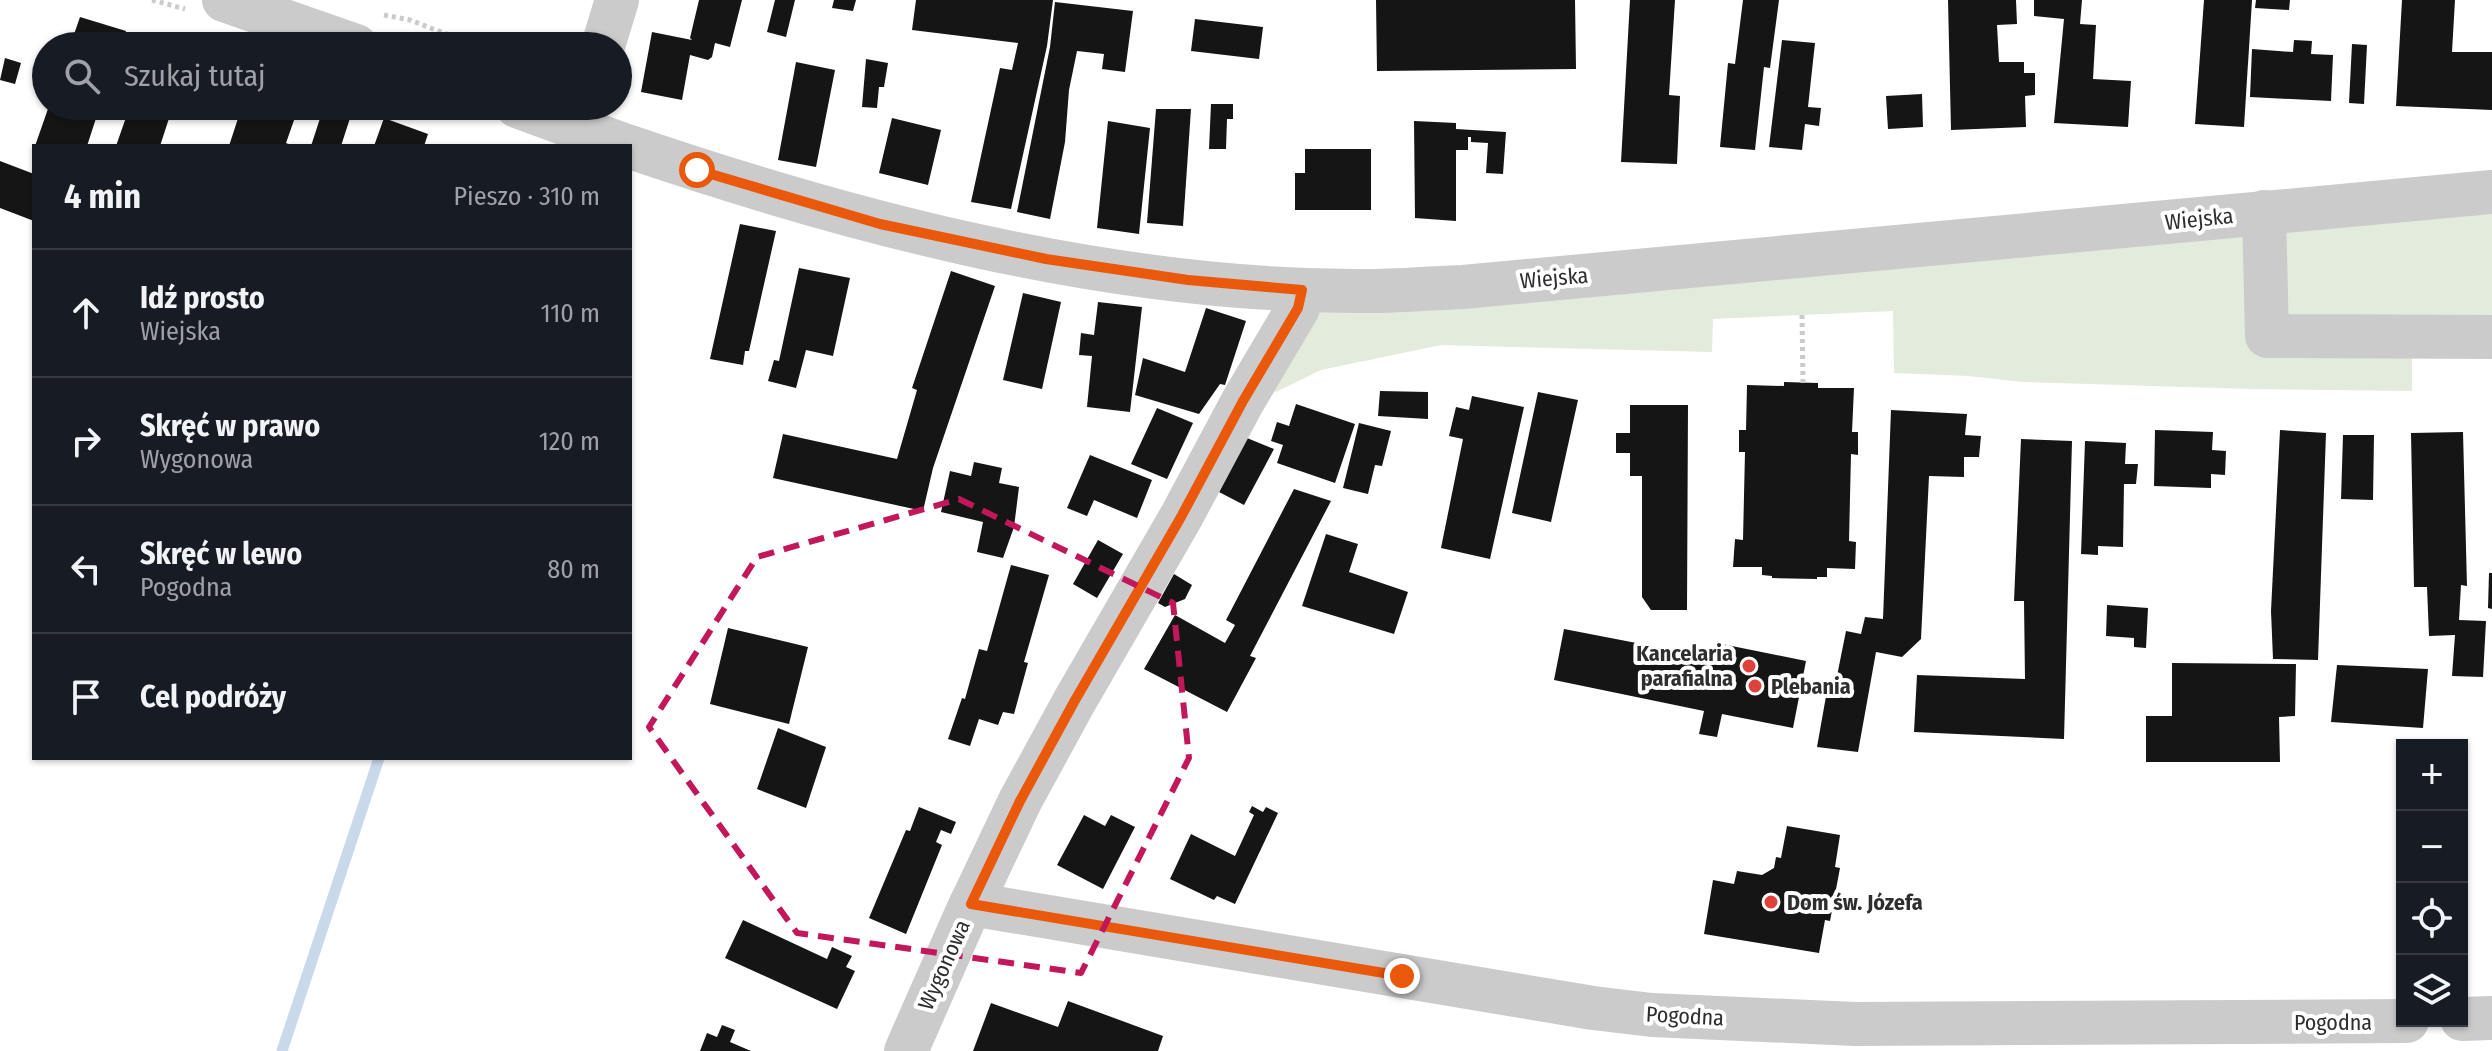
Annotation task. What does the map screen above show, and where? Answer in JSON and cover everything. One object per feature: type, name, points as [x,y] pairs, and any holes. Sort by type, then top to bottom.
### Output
[{"type":"street","points":[[224,0],[365,30]]},
{"type":"street","points":[[607,32],[617,0]]},
{"type":"street","name":"Wiejska","points":[[586,120],[623,144]]},
{"type":"street","name":"Wiejska","points":[[632,148],[880,224],[1046,259],[1188,280],[1356,292],[1463,287],[2492,192]]},
{"type":"street","points":[[2264,212],[2267,336],[2492,337]]},
{"type":"street","name":"Wygonowa","points":[[906,1051],[1020,801],[1298,308],[1302,290]]},
{"type":"street","name":"Pogodna","points":[[971,904],[1593,1008],[1652,1015],[1855,1024],[2396,1021]]},
{"type":"street","points":[[2468,1019],[2492,1018]]},
{"type":"path","points":[[365,30],[410,20],[441,32]]},
{"type":"path","points":[[1802,315],[1803,383]]},
{"type":"highlighted area","points":[[959,499],[1173,603],[1189,758],[1081,973],[797,933],[649,727],[757,557]]},
{"type":"shaded area","points":[[2492,192],[2492,337],[2412,337],[2412,391],[2023,382],[1894,373],[1893,311],[1713,319],[1712,352],[1441,345],[1321,370],[1276,392],[1243,401],[1298,308]]},
{"type":"building","points":[[699,0],[742,0],[730,47],[715,43],[712,57],[708,60],[690,55],[682,100],[641,92],[652,32],[692,40]]},
{"type":"building","points":[[775,0],[795,0],[786,37],[767,32]]},
{"type":"building","points":[[834,0],[856,0],[853,11],[832,8]]},
{"type":"building","points":[[916,0],[1053,0],[1047,46],[1011,209],[971,202],[1000,68],[1012,70],[1018,43],[912,30]]},
{"type":"building","points":[[1376,0],[1575,0],[1576,69],[1377,71]]},
{"type":"building","points":[[1630,0],[1675,0],[1669,95],[1680,96],[1677,164],[1621,162]]},
{"type":"building","points":[[1743,0],[1779,0],[1770,68],[1764,67],[1755,150],[1720,147],[1728,63],[1735,64]]},
{"type":"building","points":[[1948,0],[2016,0],[2017,24],[1997,25],[1999,62],[2024,62],[2024,73],[2035,73],[2035,95],[2025,96],[2026,127],[1951,130]]},
{"type":"building","points":[[2034,0],[2082,0],[2080,24],[2096,25],[2093,79],[2131,81],[2128,127],[2054,123],[2064,19],[2034,16]]},
{"type":"building","points":[[2204,0],[2252,0],[2244,127],[2195,124]]},
{"type":"building","points":[[2256,0],[2290,0],[2289,10],[2255,8]]},
{"type":"building","points":[[2402,0],[2455,0],[2452,52],[2492,52],[2492,110],[2396,106]]},
{"type":"building","points":[[1055,2],[1133,11],[1125,72],[1102,69],[1104,54],[1077,51],[1069,90],[1065,142],[1050,219],[1017,212],[1050,47]]},
{"type":"building","points":[[80,17],[126,31],[126,32],[75,32]]},
{"type":"building","points":[[1195,19],[1263,27],[1259,59],[1191,51]]},
{"type":"building","points":[[1782,40],[1815,43],[1808,107],[1821,108],[1819,126],[1805,124],[1802,150],[1769,147]]},
{"type":"building","points":[[2294,40],[2312,41],[2311,54],[2333,55],[2331,101],[2250,97],[2252,49],[2293,52]]},
{"type":"building","points":[[2352,44],[2367,45],[2364,104],[2349,103]]},
{"type":"building","points":[[5,58],[21,63],[15,84],[0,80]]},
{"type":"building","points":[[866,59],[888,63],[884,87],[879,87],[877,108],[862,107]]},
{"type":"building","points":[[796,62],[835,70],[816,167],[778,160]]},
{"type":"building","points":[[1922,94],[1923,127],[1888,129],[1886,96]]},
{"type":"building","points":[[1211,104],[1233,104],[1233,119],[1227,119],[1226,149],[1209,149]]},
{"type":"building","points":[[1156,109],[1191,109],[1183,226],[1147,223]]},
{"type":"building","points":[[892,118],[941,130],[928,185],[879,173]]},
{"type":"building","points":[[44,120],[95,120],[88,144],[36,144]]},
{"type":"building","points":[[125,120],[168,120],[161,144],[117,144]]},
{"type":"building","points":[[237,120],[294,120],[286,143],[288,144],[230,144]]},
{"type":"building","points":[[319,120],[349,120],[342,144],[312,144]]},
{"type":"building","points":[[383,120],[428,134],[425,144],[375,144]]},
{"type":"building","points":[[1108,121],[1150,128],[1139,234],[1097,228]]},
{"type":"building","points":[[1414,121],[1456,123],[1456,129],[1506,132],[1503,174],[1486,173],[1488,143],[1471,142],[1471,137],[1468,137],[1468,150],[1456,150],[1456,221],[1415,218]]},
{"type":"building","points":[[1305,149],[1371,149],[1371,210],[1295,210],[1295,173],[1305,173]]},
{"type":"building","points":[[0,161],[32,173],[32,220],[0,208]]},
{"type":"building","points":[[740,224],[776,231],[749,351],[745,351],[743,365],[710,359]]},
{"type":"building","points":[[799,268],[850,278],[833,356],[806,350],[796,388],[768,381],[774,360],[779,361]]},
{"type":"building","points":[[951,271],[995,286],[933,468],[923,511],[773,478],[783,434],[897,459],[917,390],[912,388]]},
{"type":"building","points":[[1023,293],[1061,302],[1042,389],[1003,380]]},
{"type":"building","points":[[1098,302],[1142,307],[1130,412],[1087,407],[1092,356],[1079,355],[1081,333],[1094,335]]},
{"type":"building","points":[[1206,308],[1246,321],[1225,385],[1220,384],[1199,414],[1135,395],[1143,358],[1185,372]]},
{"type":"building","points":[[1784,382],[1818,383],[1818,388],[1854,388],[1852,432],[1858,432],[1858,455],[1851,454],[1849,541],[1856,542],[1855,569],[1827,568],[1827,577],[1817,579],[1772,578],[1762,575],[1762,567],[1733,567],[1735,539],[1743,540],[1745,452],[1739,452],[1739,430],[1746,430],[1747,385],[1784,386]]},
{"type":"building","points":[[1380,391],[1428,392],[1428,419],[1378,416]]},
{"type":"building","points":[[1538,392],[1578,400],[1551,522],[1512,513]]},
{"type":"building","points":[[1472,396],[1524,407],[1490,559],[1441,548],[1463,439],[1449,436],[1456,407],[1469,410]]},
{"type":"building","points":[[1296,404],[1355,424],[1335,483],[1277,463],[1283,445],[1271,441],[1277,422],[1289,426]]},
{"type":"building","points":[[1630,405],[1688,405],[1687,610],[1651,610],[1642,597],[1642,476],[1630,476],[1630,453],[1616,453],[1616,433],[1630,433]]},
{"type":"building","points":[[1157,408],[1193,423],[1167,479],[1131,464]]},
{"type":"building","points":[[1891,410],[1967,414],[1965,435],[1981,436],[1979,457],[1964,457],[1964,477],[1929,476],[1921,639],[1902,657],[1876,652],[1858,752],[1817,747],[1828,685],[1835,686],[1846,631],[1861,634],[1865,617],[1883,619]]},
{"type":"building","points":[[1359,423],[1391,431],[1382,466],[1375,465],[1368,494],[1343,488]]},
{"type":"building","points":[[2155,430],[2213,432],[2212,450],[2226,451],[2225,475],[2211,474],[2211,488],[2154,486]]},
{"type":"building","points":[[2280,430],[2326,433],[2318,660],[2273,659],[2271,611]]},
{"type":"building","points":[[2463,432],[2467,586],[2461,585],[2459,620],[2486,621],[2483,677],[2452,676],[2455,635],[2429,636],[2427,587],[2414,587],[2411,433]]},
{"type":"building","points":[[2343,435],[2374,435],[2373,500],[2341,499]]},
{"type":"building","points":[[1247,438],[1274,449],[1244,505],[1219,492]]},
{"type":"building","points":[[2021,439],[2072,441],[2064,739],[1914,732],[1917,675],[2025,679],[2024,601],[2014,601]]},
{"type":"building","points":[[2085,441],[2126,443],[2125,464],[2138,464],[2136,484],[2124,484],[2123,547],[2098,546],[2098,555],[2081,554]]},
{"type":"building","points":[[1090,455],[1152,480],[1137,518],[1094,500],[1087,516],[1067,508]]},
{"type":"building","points":[[974,462],[1002,468],[999,483],[1019,487],[1014,527],[1003,558],[977,552],[983,522],[941,512],[950,471],[971,476]]},
{"type":"building","points":[[1294,489],[1331,501],[1250,656],[1256,658],[1227,712],[1144,669],[1175,615],[1225,643],[1235,625],[1226,620]]},
{"type":"building","points":[[1326,534],[1358,544],[1349,572],[1408,592],[1394,634],[1302,606]]},
{"type":"building","points":[[1098,540],[1123,554],[1097,598],[1073,584]]},
{"type":"building","points":[[1011,565],[1049,575],[1024,662],[1028,663],[1014,714],[1003,712],[998,725],[979,719],[970,746],[948,739],[962,698],[965,699],[979,649],[987,651]]},
{"type":"building","points":[[2489,573],[2492,573],[2492,609],[2488,608]]},
{"type":"building","points":[[1174,574],[1192,585],[1185,599],[1165,607],[1158,603]]},
{"type":"building","points":[[2107,605],[2148,608],[2146,648],[2134,647],[2134,638],[2106,636]]},
{"type":"building","points":[[728,628],[808,647],[789,724],[710,704]]},
{"type":"building","points":[[1564,629],[1714,658],[1717,643],[1806,661],[1793,728],[1722,714],[1717,737],[1699,734],[1704,711],[1554,680]]},
{"type":"building","points":[[2172,663],[2296,664],[2295,716],[2279,717],[2280,762],[2146,762],[2146,716],[2172,716]]},
{"type":"building","points":[[2337,665],[2428,669],[2423,728],[2331,722]]},
{"type":"building","points":[[778,728],[826,747],[806,808],[757,789]]},
{"type":"building","points":[[1252,806],[1263,812],[1266,807],[1278,813],[1235,904],[1217,896],[1214,900],[1170,879],[1191,834],[1235,856],[1254,815],[1249,812]]},
{"type":"building","points":[[919,807],[956,822],[951,834],[941,830],[936,842],[942,845],[906,934],[869,918],[906,830],[910,831]]},
{"type":"building","points":[[1084,815],[1105,826],[1111,815],[1135,827],[1103,889],[1057,865]]},
{"type":"building","name":"Dom św. Józefa","points":[[1787,826],[1840,835],[1835,867],[1840,868],[1830,921],[1825,920],[1819,953],[1704,934],[1713,880],[1734,884],[1737,871],[1762,875],[1774,868],[1776,857],[1781,858]]},
{"type":"building","points":[[743,920],[827,959],[832,947],[852,956],[846,967],[855,971],[837,1009],[725,958]]},
{"type":"building","points":[[1068,1001],[1163,1036],[1158,1051],[973,1051],[991,1003],[1058,1027]]},
{"type":"building","points":[[722,1025],[735,1030],[730,1042],[751,1051],[700,1051],[707,1033],[717,1037]]},
{"type":"waterway","points":[[282,1051],[378,760]]},
{"type":"place","name":"Kancelaria parafialna","points":[[1749,666]]},
{"type":"place","name":"Plebania","points":[[1755,686]]},
{"type":"place","name":"Dom św. Józefa","points":[[1771,902]]},
{"type":"route","points":[[697,170],[880,224],[1046,259],[1188,280],[1302,290],[1298,308],[1020,801],[971,904],[1402,976]]}]
